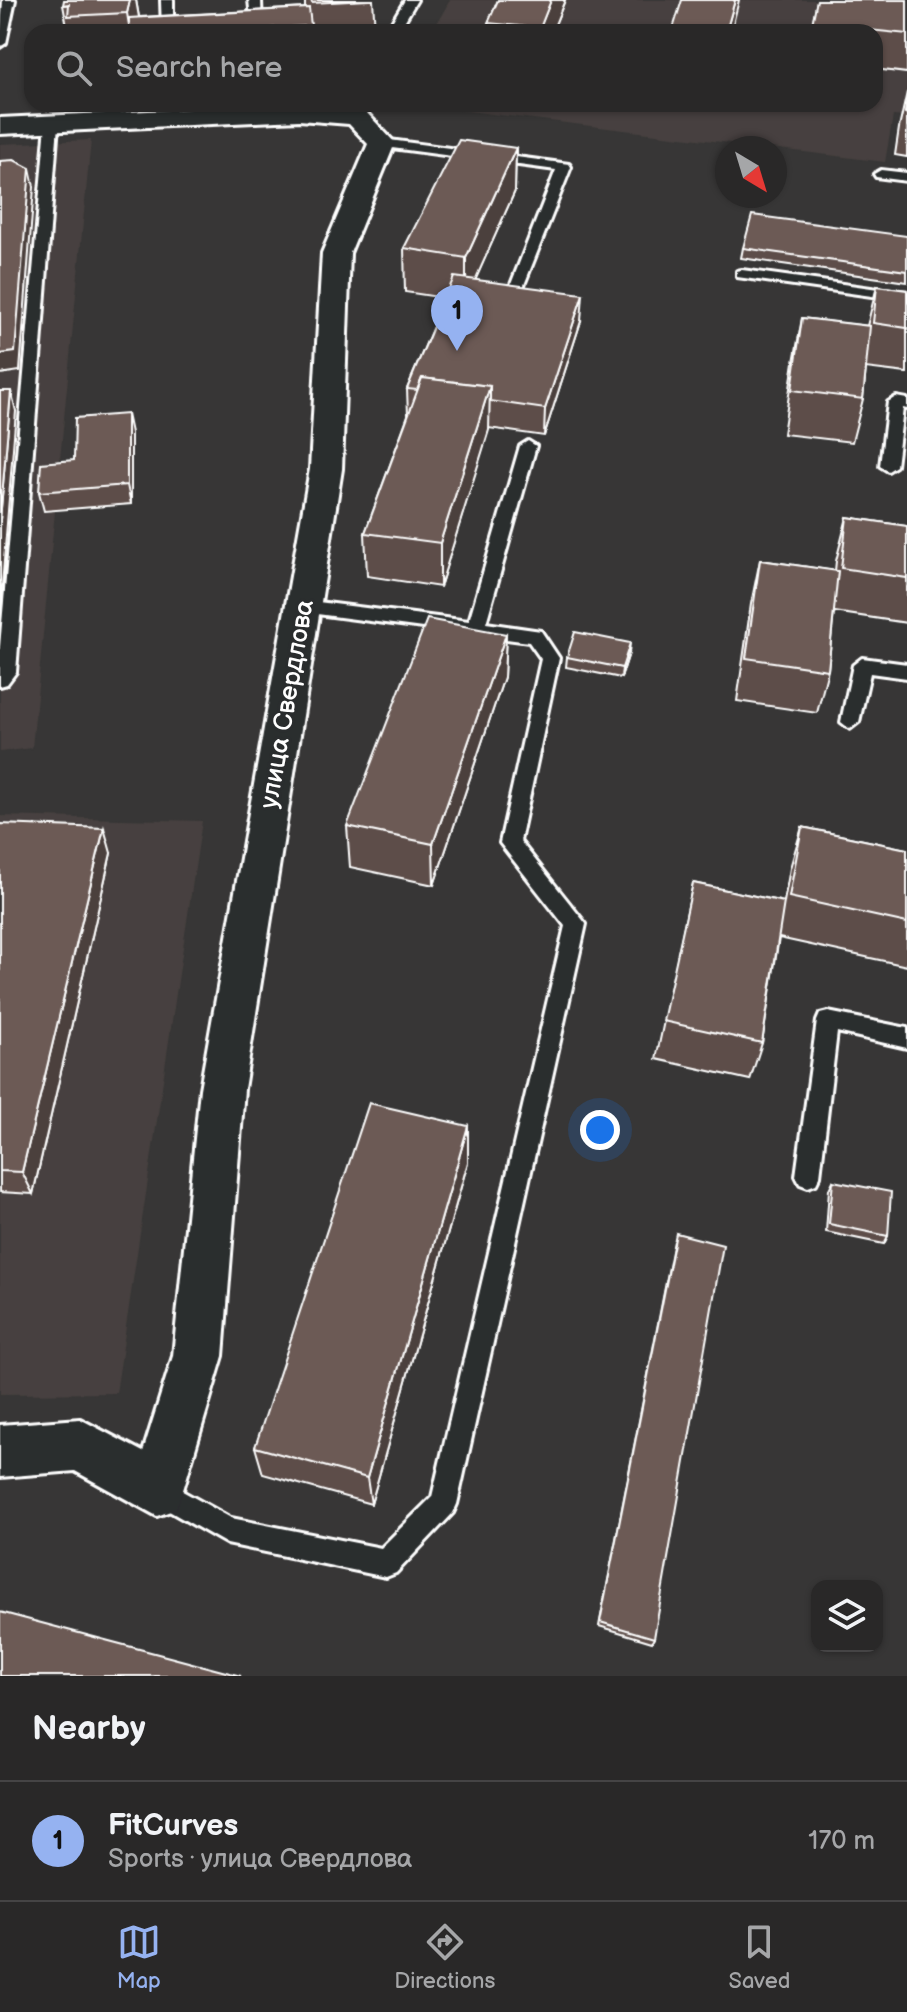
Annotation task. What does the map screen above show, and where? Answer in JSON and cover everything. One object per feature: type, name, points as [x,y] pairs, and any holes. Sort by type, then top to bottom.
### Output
[{"type":"street","points":[[0,126],[299,112],[366,122]]},
{"type":"street","name":"улица Свердлова","points":[[157,1490],[198,1356],[222,1089],[326,469],[330,324],[336,253],[366,122]]},
{"type":"street","points":[[0,1451],[80,1445],[157,1490]]},
{"type":"lane","points":[[0,43],[9,0]]},
{"type":"lane","points":[[167,0],[168,24]]},
{"type":"lane","points":[[255,0],[258,24]]},
{"type":"lane","points":[[397,24],[411,0]]},
{"type":"lane","points":[[366,122],[564,167],[515,292]]},
{"type":"lane","points":[[0,679],[7,672],[52,124]]},
{"type":"lane","points":[[881,174],[907,177]]},
{"type":"lane","points":[[742,274],[907,297]]},
{"type":"lane","points":[[888,466],[896,402],[907,404]]},
{"type":"lane","points":[[476,628],[528,446]]},
{"type":"lane","points":[[157,1490],[227,1531],[386,1563],[444,1504],[576,924],[510,843],[550,658],[535,636],[302,606]]},
{"type":"lane","points":[[850,722],[862,665],[907,671]]},
{"type":"lane","points":[[808,1176],[828,1021],[907,1038]]},
{"type":"shaded area","points":[[450,0],[907,0],[907,117],[893,116],[885,162],[787,150],[787,136],[715,136],[715,141],[476,112],[883,112],[883,24],[436,24]]},
{"type":"shaded area","points":[[91,140],[32,748],[0,752],[0,144]]},
{"type":"shaded area","points":[[0,816],[202,821],[116,1393],[0,1394]]},
{"type":"building","points":[[64,0],[130,0],[127,13],[68,16],[69,4],[63,5]]},
{"type":"building","points":[[311,0],[369,0],[312,3]]},
{"type":"building","points":[[498,0],[551,0],[542,24],[488,23]]},
{"type":"building","points":[[682,0],[735,0],[728,24],[674,24]]},
{"type":"building","points":[[817,0],[907,0],[907,34],[883,31],[883,24],[812,24]]},
{"type":"building","points":[[309,8],[311,24],[129,24],[129,18]]},
{"type":"building","points":[[459,140],[516,148],[466,258],[404,248]]},
{"type":"building","points":[[14,160],[30,168],[15,352],[0,354],[0,161]]},
{"type":"building","points":[[752,215],[907,236],[907,271],[743,248]]},
{"type":"building","points":[[454,277],[583,294],[545,409],[490,401],[490,386],[422,378],[417,390],[407,389]]},
{"type":"building","points":[[877,286],[907,290],[907,328],[873,323]]},
{"type":"building","points":[[802,318],[870,326],[863,399],[792,390]]},
{"type":"building","points":[[422,378],[490,386],[440,543],[365,533]]},
{"type":"building","points":[[0,391],[11,391],[0,520]]},
{"type":"building","points":[[127,414],[127,485],[39,492],[41,463],[74,460],[75,418]]},
{"type":"building","points":[[847,517],[907,526],[907,578],[841,568]]},
{"type":"building","points":[[760,560],[838,571],[828,670],[746,658]]},
{"type":"building","points":[[427,619],[506,634],[433,844],[347,826]]},
{"type":"building","points":[[575,632],[630,643],[622,668],[567,657]]},
{"type":"building","points":[[0,824],[104,828],[22,1172],[0,1171]]},
{"type":"building","points":[[802,827],[907,849],[907,923],[789,897]]},
{"type":"building","points":[[693,883],[784,902],[762,1043],[663,1021]]},
{"type":"building","points":[[369,1103],[468,1126],[367,1478],[255,1447]]},
{"type":"building","points":[[833,1181],[891,1192],[888,1236],[829,1224]]},
{"type":"building","points":[[676,1233],[723,1245],[654,1638],[600,1622]]},
{"type":"building","points":[[0,1612],[241,1676],[0,1676]]},
{"type":"place","name":"FitCurves","points":[[457,351]]}]
